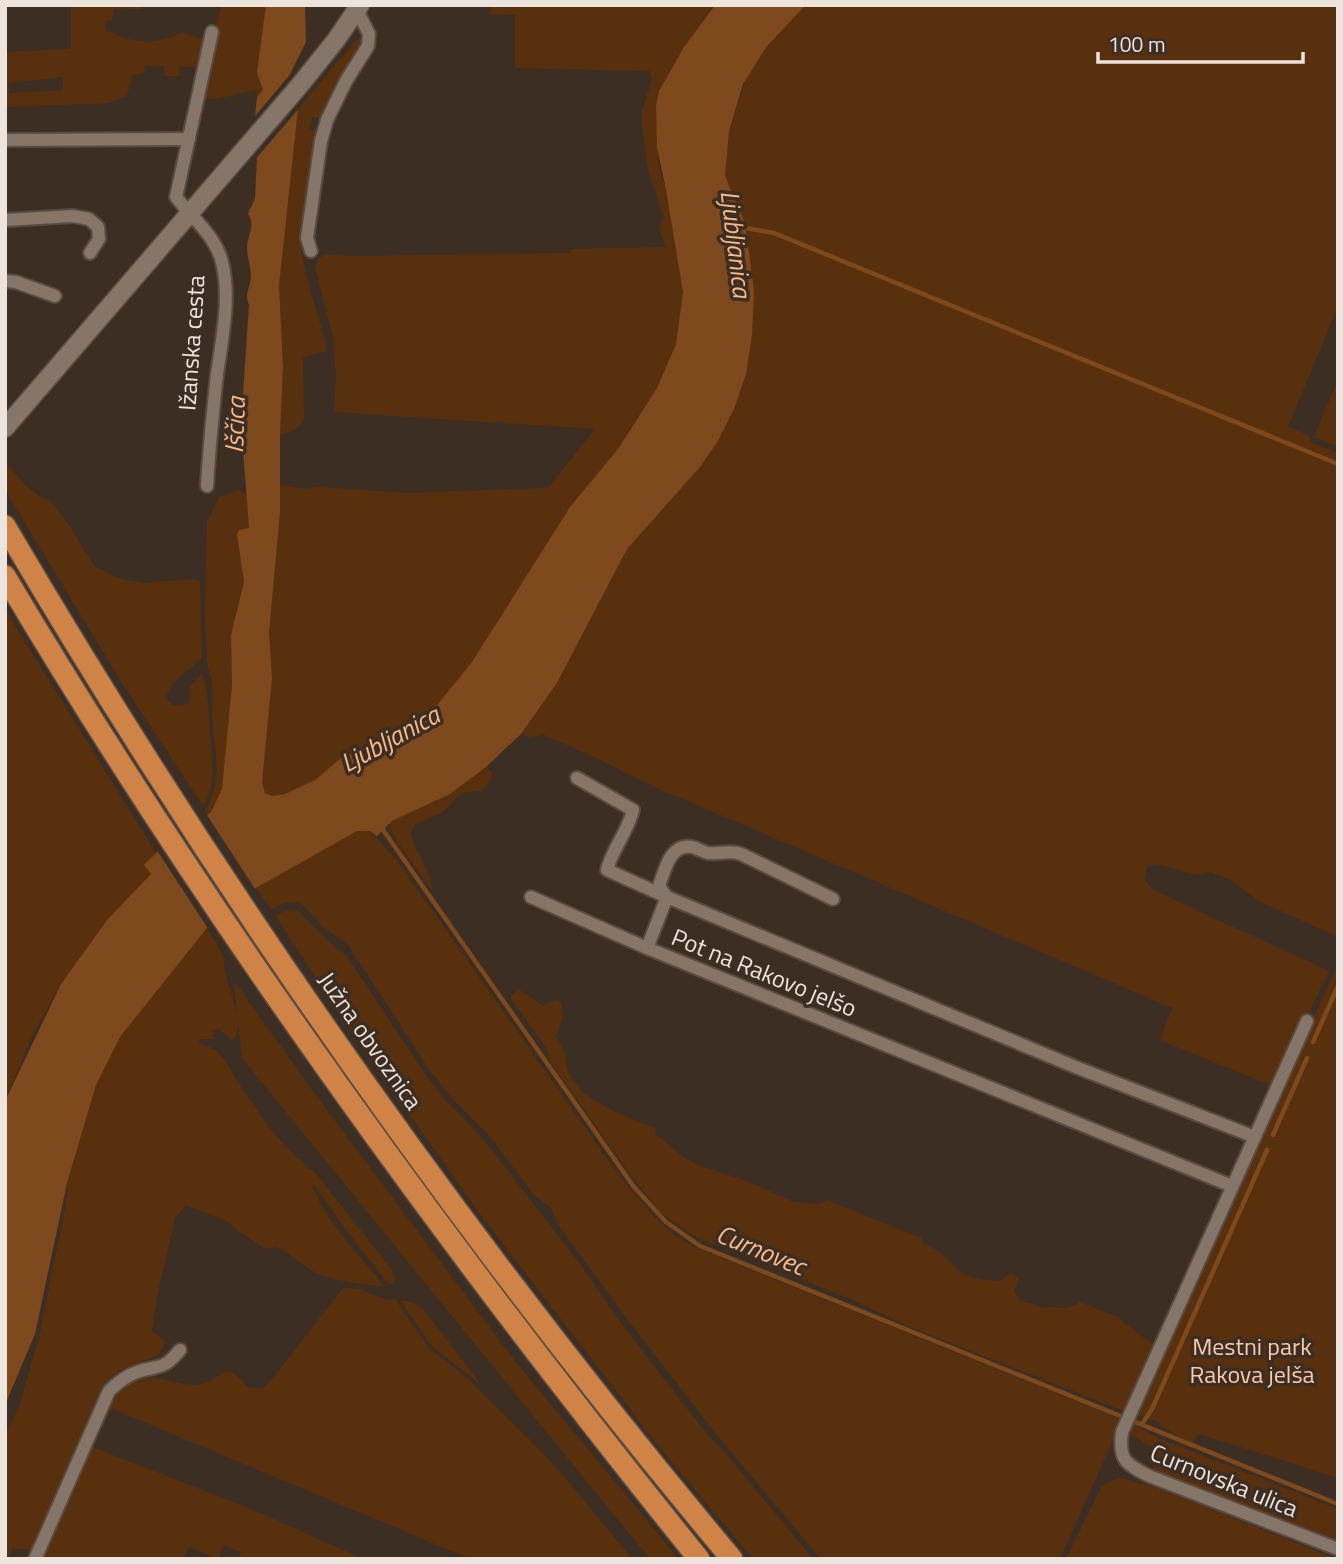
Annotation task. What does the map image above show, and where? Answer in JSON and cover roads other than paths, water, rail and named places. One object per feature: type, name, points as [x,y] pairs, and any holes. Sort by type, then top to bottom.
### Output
[{"type":"highway","name":"Južna obvoznica","points":[[5,526],[119,713],[297,982],[474,1231],[588,1381],[732,1559]]},
{"type":"highway","points":[[5,576],[100,729],[277,999],[448,1238],[570,1398],[699,1559]]},
{"type":"main road","name":"Ižanska cesta","points":[[5,428],[207,194],[336,40],[359,8]]},
{"type":"street","points":[[311,251],[307,239],[321,141],[335,102],[368,50],[370,38],[359,8]]},
{"type":"street","name":"Ižanska cesta","points":[[207,486],[225,290],[222,261],[209,235],[176,197],[212,32]]},
{"type":"street","points":[[5,140],[189,139]]},
{"type":"street","points":[[5,220],[73,216],[89,219],[98,227],[99,239],[90,253]]},
{"type":"street","points":[[5,281],[16,282],[55,296]]},
{"type":"street","points":[[577,778],[633,810],[607,870],[667,897]]},
{"type":"street","points":[[667,897],[659,886],[673,853],[693,847],[712,853],[732,851],[741,854],[833,899]]},
{"type":"street","points":[[531,897],[646,948]]},
{"type":"street","name":"Pot na Rakovo jelšo","points":[[1233,1186],[646,948],[667,897],[1073,1066],[1255,1137]]},
{"type":"street","points":[[1233,1186],[1307,1021]]},
{"type":"street","name":"Curnovska ulica","points":[[1233,1186],[1122,1432],[1123,1459],[1134,1468],[1338,1549]]},
{"type":"street","points":[[36,1559],[109,1391],[138,1371],[162,1368],[180,1350]]},
{"type":"water","name":"Ljubljanica","points":[[266,5],[305,5],[306,42],[291,72],[298,109],[279,286],[283,366],[280,513],[269,633],[272,678],[262,783],[265,793],[272,796],[285,794],[315,780],[340,759],[398,734],[433,710],[472,662],[570,507],[618,449],[657,388],[676,344],[683,292],[657,147],[656,105],[659,91],[684,47],[715,5],[806,5],[767,46],[743,84],[729,131],[725,176],[745,223],[754,291],[752,335],[746,374],[734,409],[718,441],[700,467],[627,549],[557,683],[521,734],[486,767],[450,794],[392,821],[377,836],[370,831],[357,831],[256,888],[207,928],[120,1037],[96,1085],[67,1183],[35,1334],[5,1405],[6,1099],[61,984],[107,920],[151,874],[144,865],[211,812],[222,789],[232,684],[231,635],[244,582],[237,535],[239,530],[249,528],[241,424],[249,305],[247,294],[251,277],[247,248],[251,222],[248,214],[255,198],[257,158],[253,137],[257,97],[263,90],[257,73]]},
{"type":"waterway","name":"Ljubljanica","points":[[740,227],[774,233],[1338,464]]},
{"type":"waterway","name":"Curnovec","points":[[381,827],[634,1187],[666,1222],[700,1246],[1338,1504]]},
{"type":"waterway","points":[[1313,1042],[1338,986]]},
{"type":"waterway","points":[[1273,1135],[1307,1058]]},
{"type":"waterway","points":[[1142,1424],[1152,1409],[1267,1150]]},
{"type":"water label","name":"Iščica","points":[[235,425]]},
{"type":"park label","name":"Mestni park Rakova jelša","points":[[1252,1361]]}]
